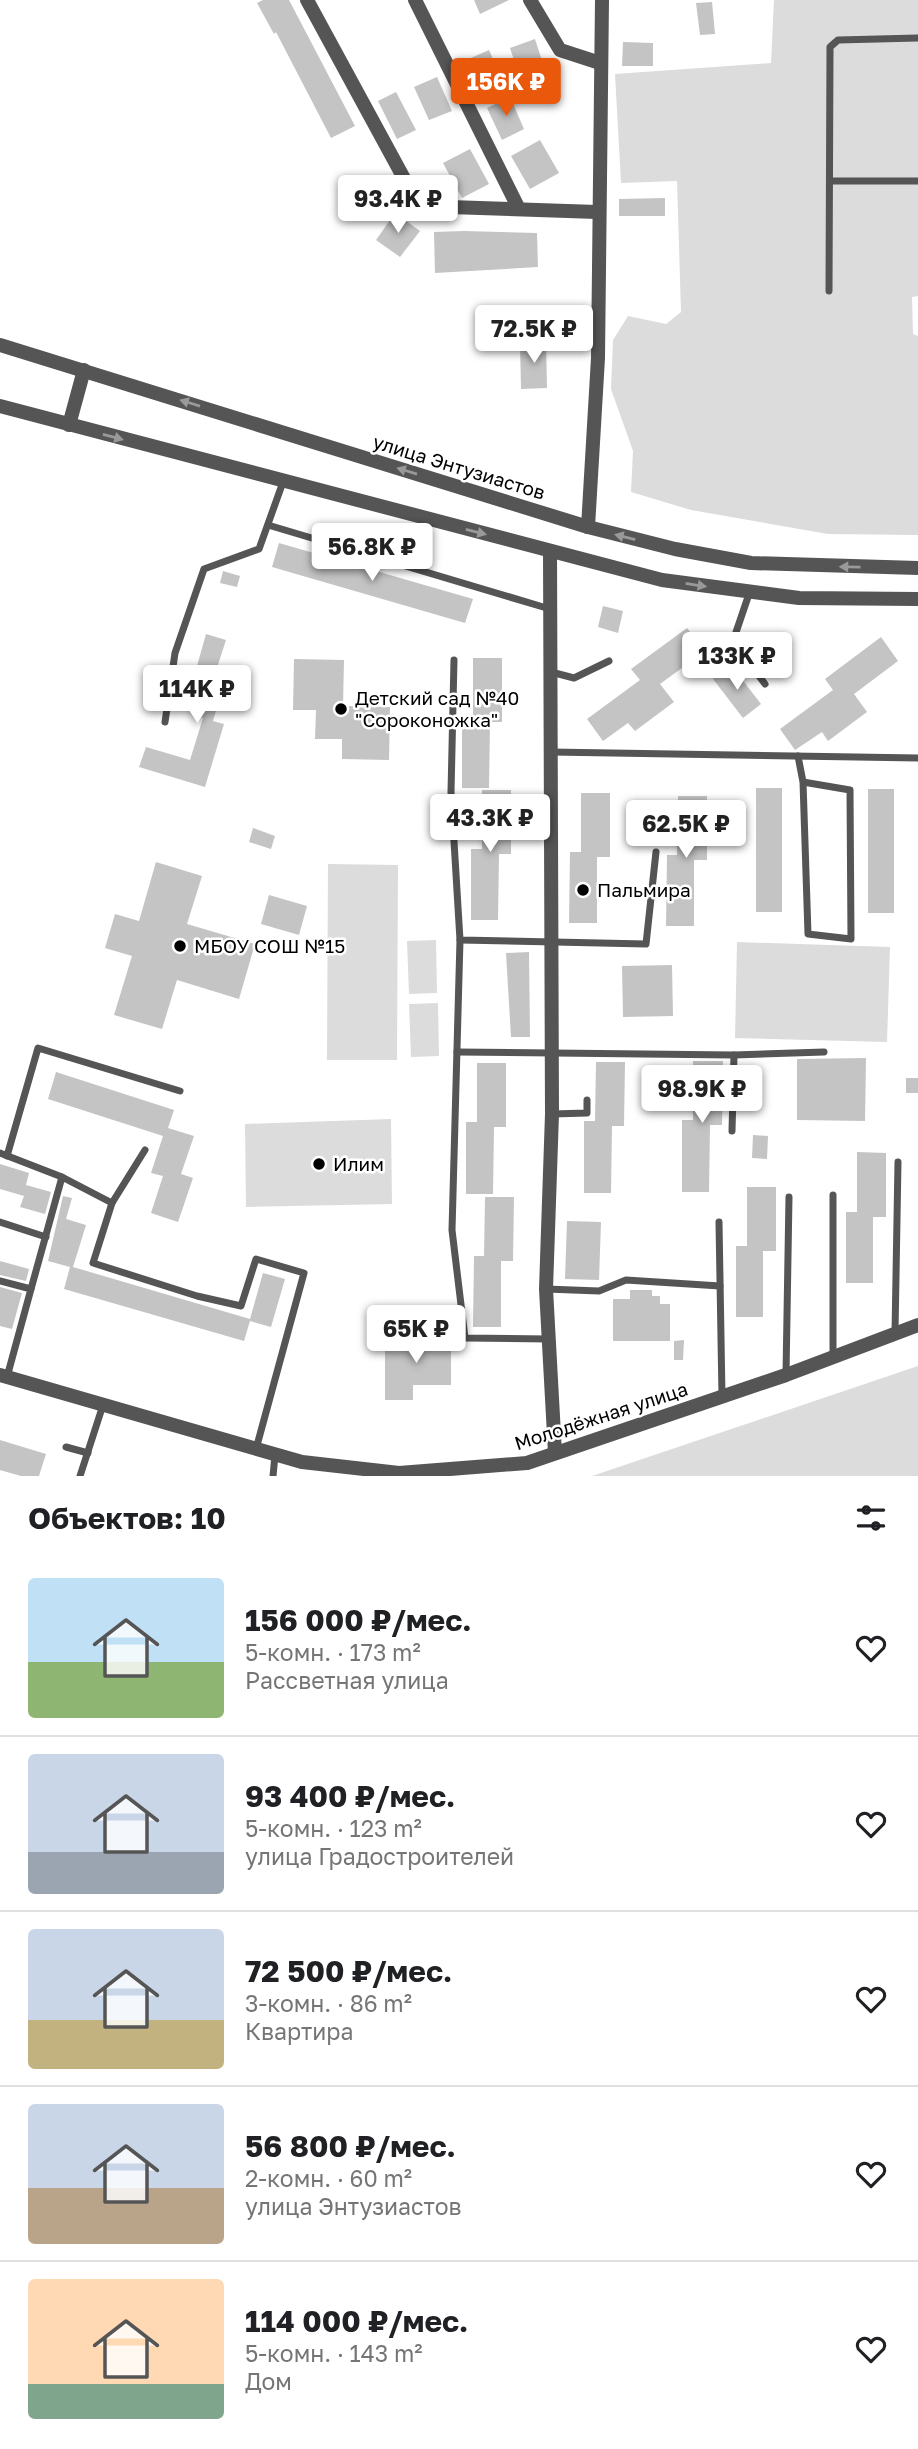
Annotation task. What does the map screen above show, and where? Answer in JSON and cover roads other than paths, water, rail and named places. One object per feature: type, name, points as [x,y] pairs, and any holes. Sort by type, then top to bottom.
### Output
[{"type":"street","points":[[307,0],[419,206],[597,212]]},
{"type":"street","points":[[415,0],[519,209]]},
{"type":"street","points":[[530,0],[560,50],[600,63]]},
{"type":"street","points":[[588,527],[598,358],[597,212],[602,0]]},
{"type":"street","name":"улица Энтузиастов","points":[[0,345],[588,527],[675,549],[751,564],[918,568]]},
{"type":"street","points":[[69,425],[85,370]]},
{"type":"street","points":[[0,406],[662,580],[749,594],[799,598],[918,599]]},
{"type":"street","points":[[550,551],[552,1114],[546,1289],[555,1453]]},
{"type":"street","name":"Молодёжная улица","points":[[3,1376],[302,1462],[399,1473],[442,1473],[527,1463],[786,1375],[918,1325]]},
{"type":"lane","points":[[829,291],[830,47],[838,40],[918,38]]},
{"type":"lane","points":[[830,181],[918,181]]},
{"type":"lane","points":[[165,722],[175,653],[204,569],[259,549],[283,482]]},
{"type":"lane","points":[[268,525],[550,609]]},
{"type":"lane","points":[[749,594],[733,642],[765,684]]},
{"type":"lane","points":[[454,660],[452,792],[460,940],[452,1230],[465,1338],[549,1339]]},
{"type":"lane","points":[[550,672],[574,678],[610,661]]},
{"type":"lane","points":[[551,752],[918,758]]},
{"type":"lane","points":[[798,756],[803,782],[808,934],[851,939],[850,790],[803,782]]},
{"type":"lane","points":[[460,940],[646,944],[656,852]]},
{"type":"lane","points":[[112,1203],[62,1177],[3,1154],[38,1048],[180,1091]]},
{"type":"lane","points":[[457,1052],[734,1055],[824,1052]]},
{"type":"lane","points":[[732,1131],[734,1055]]},
{"type":"lane","points":[[552,1114],[587,1114],[587,1100]]},
{"type":"lane","points":[[145,1150],[112,1203],[93,1263],[197,1296],[241,1306],[256,1259],[304,1273],[256,1449]]},
{"type":"lane","points":[[894,1334],[898,1162]]},
{"type":"lane","points":[[3,1376],[31,1289],[62,1177]]},
{"type":"lane","points":[[833,1195],[833,1356]]},
{"type":"lane","points":[[786,1375],[789,1197]]},
{"type":"lane","points":[[0,1222],[46,1237]]},
{"type":"lane","points":[[719,1222],[722,1397]]},
{"type":"lane","points":[[546,1289],[599,1291],[626,1280],[720,1286]]},
{"type":"lane","points":[[0,1281],[31,1289]]},
{"type":"lane","points":[[80,1476],[103,1404]]},
{"type":"lane","points":[[66,1447],[88,1453]]},
{"type":"lane","points":[[273,1476],[275,1455]]},
{"type":"place","name":"Детский сад №40 \"Сороконожка\"","points":[[341,709]]},
{"type":"place","name":"Пальмира","points":[[583,890]]},
{"type":"place","name":"МБОУ СОШ №15","points":[[180,946]]},
{"type":"place","name":"Илим","points":[[319,1164]]}]
